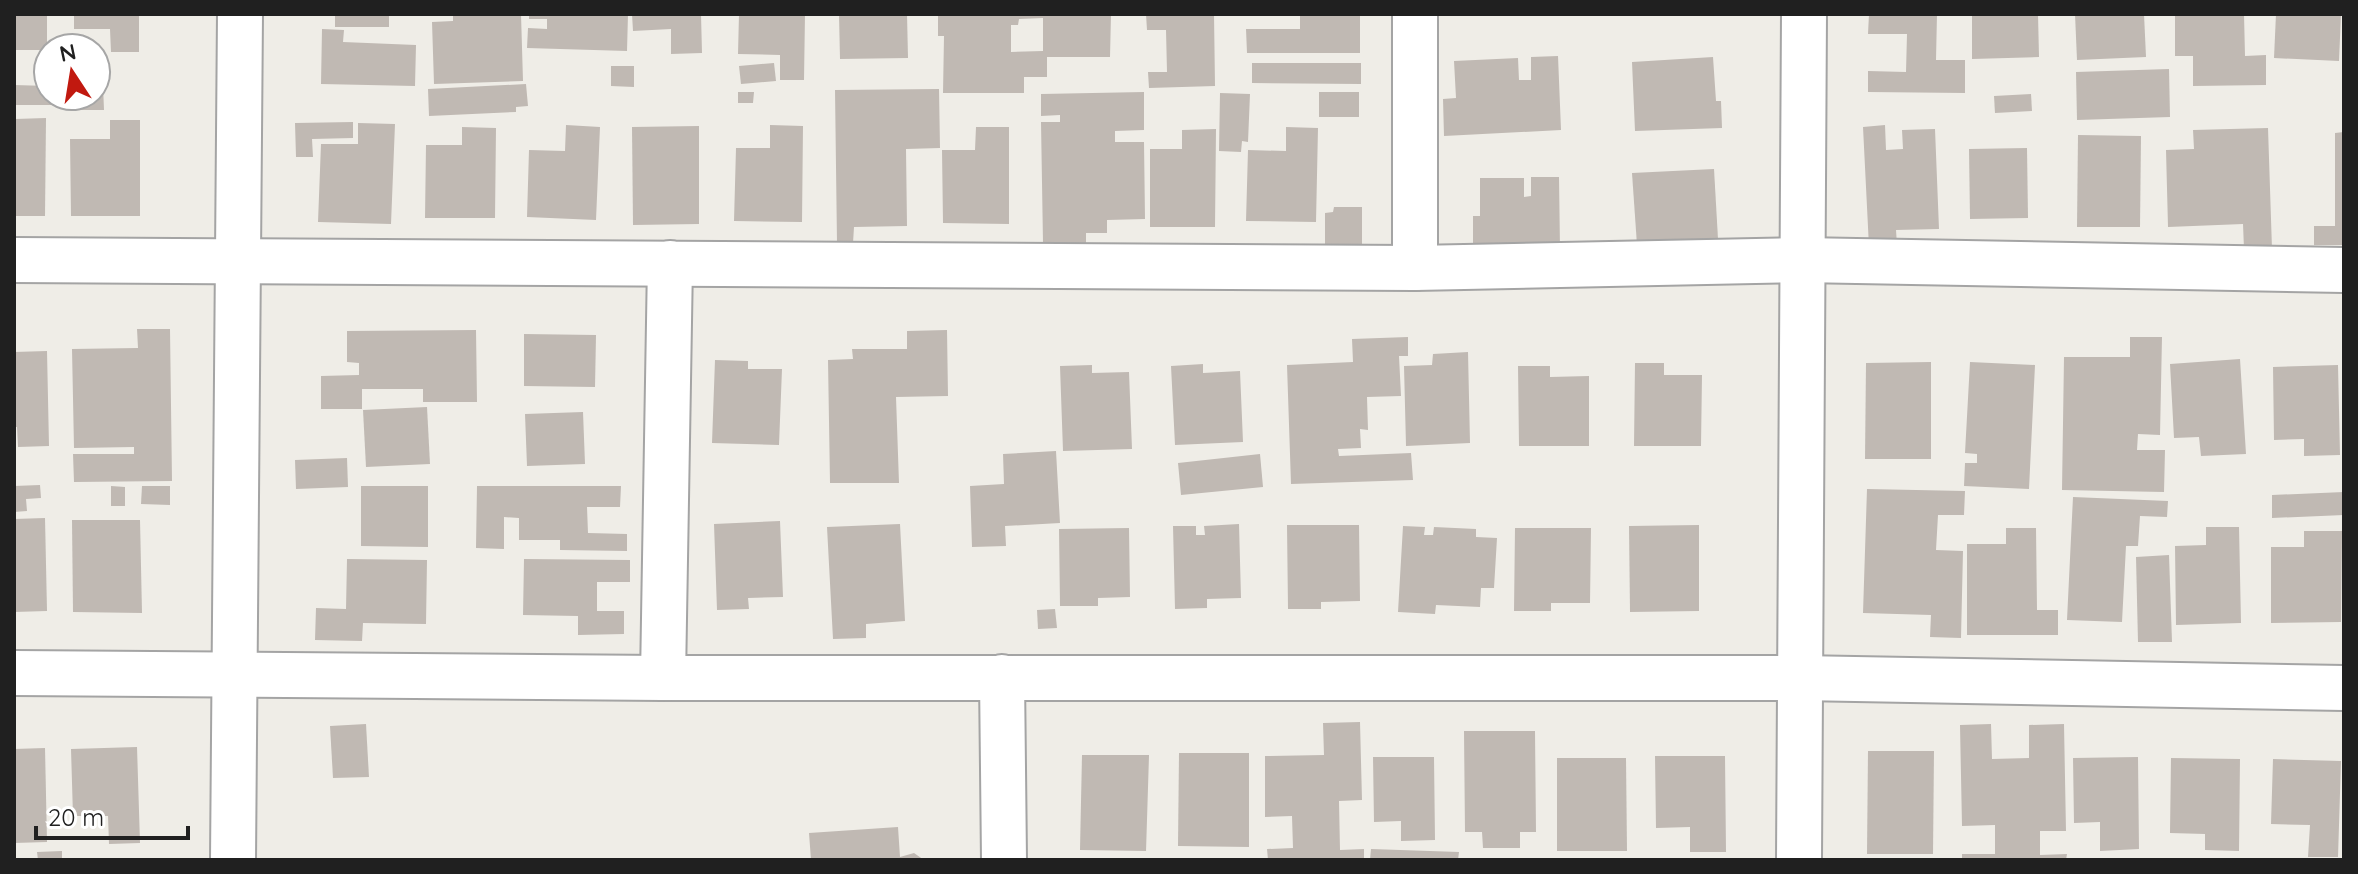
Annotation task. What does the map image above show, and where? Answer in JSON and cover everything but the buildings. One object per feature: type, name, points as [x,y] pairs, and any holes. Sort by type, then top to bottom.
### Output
[{"type":"street","points":[[233,860],[240,14]]},
{"type":"street","points":[[1415,14],[1415,268]]},
{"type":"street","points":[[1799,860],[1804,14]]},
{"type":"street","points":[[14,260],[1415,268],[1802,260],[2344,270]]},
{"type":"street","points":[[663,678],[670,263]]},
{"type":"street","points":[[14,673],[663,678],[1800,678],[2344,688]]},
{"type":"street","points":[[1002,677],[1004,860]]}]
